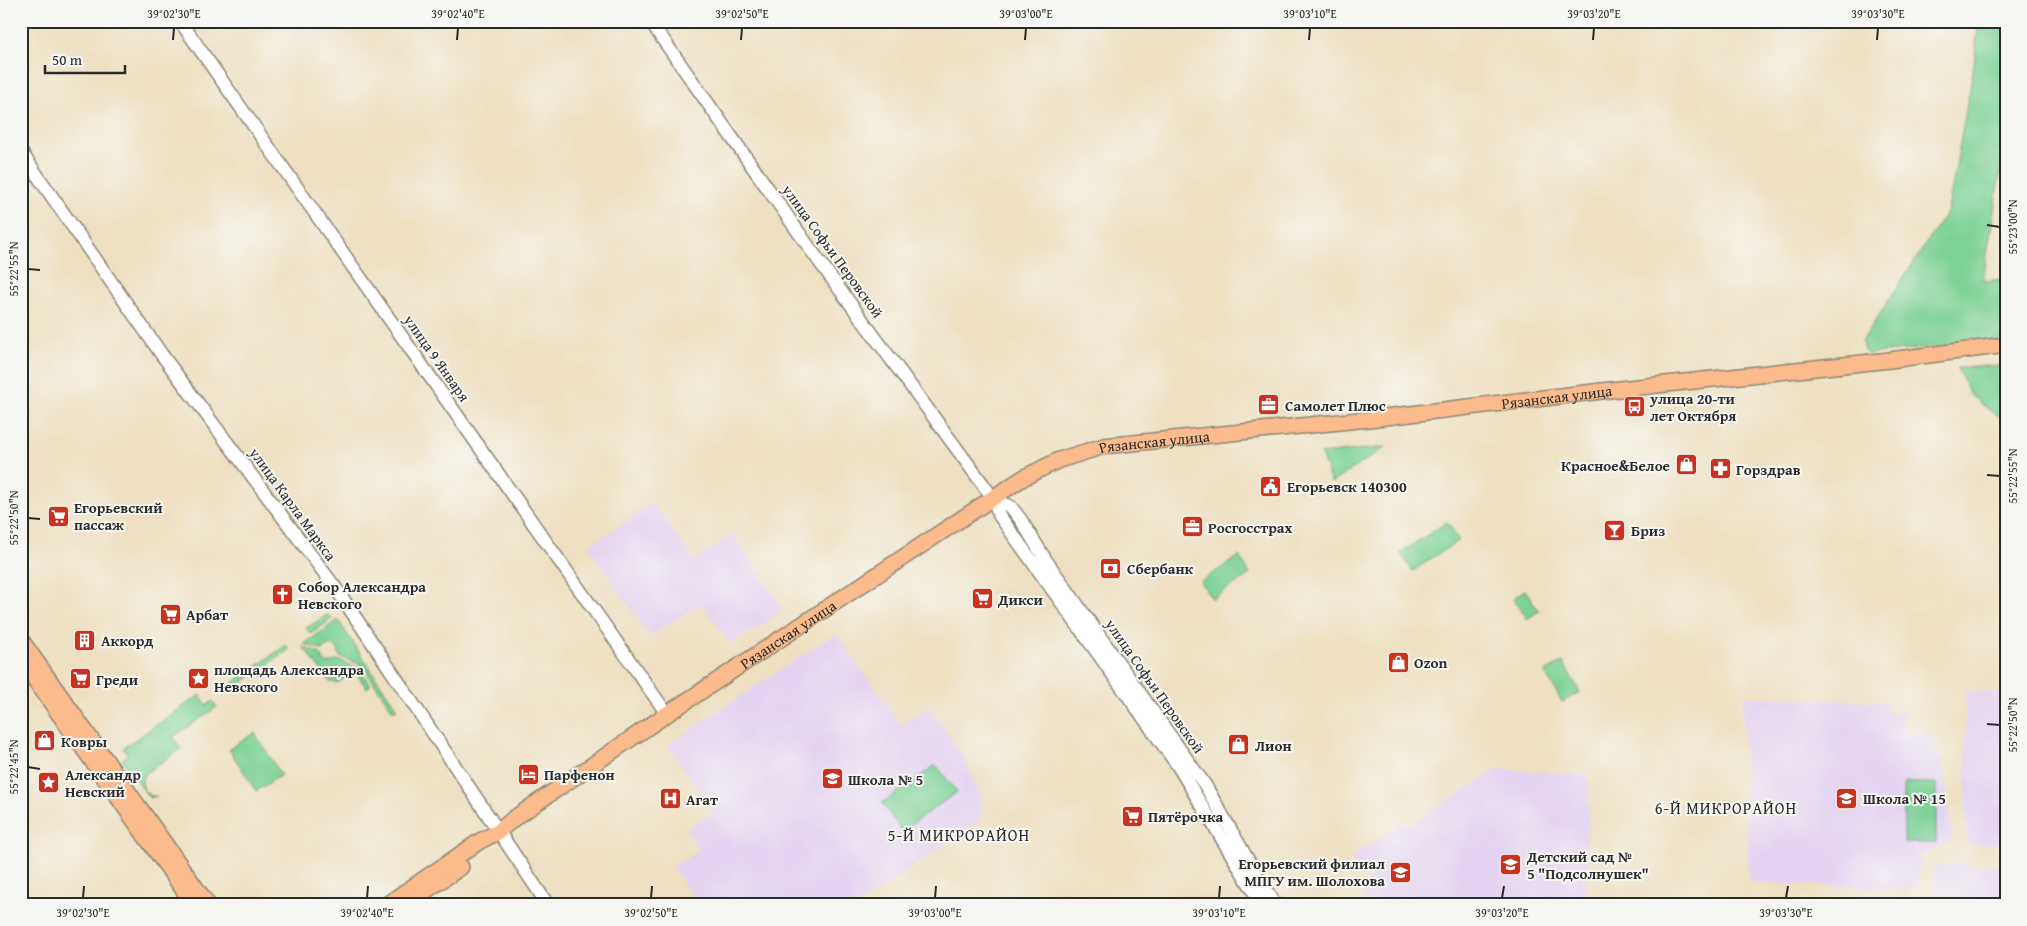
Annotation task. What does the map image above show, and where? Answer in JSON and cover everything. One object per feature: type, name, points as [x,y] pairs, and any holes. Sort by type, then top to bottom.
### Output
[{"type":"main road","name":"Рязанская улица","points":[[386,905],[480,841],[498,832],[513,819],[667,714],[993,498],[1037,470],[1059,460],[1104,446],[1369,419],[2006,346]]},
{"type":"main road","points":[[21,640],[208,905]]},
{"type":"main road","points":[[21,660],[194,905]]},
{"type":"main road","name":"Рязанская улица","points":[[405,905],[486,850],[498,832]]},
{"type":"street","name":"улица 9 Января","points":[[180,21],[667,714]]},
{"type":"street","name":"улица Софьи Перовской","points":[[650,21],[816,257],[993,498],[999,515],[1182,763],[1262,905]]},
{"type":"street","name":"улица Карла Маркса","points":[[21,152],[162,355],[337,590],[548,905]]},
{"type":"street","name":"улица Софьи Перовской","points":[[1182,763],[1205,785],[1260,881],[1276,905]]},
{"type":"shaded area","points":[[653,503],[695,561],[733,534],[782,608],[778,614],[731,644],[701,603],[650,636],[588,547]]},
{"type":"shaded area","name":"Школа № 5","points":[[836,633],[901,725],[929,707],[966,760],[981,797],[980,820],[858,905],[758,905],[752,897],[742,905],[698,905],[673,867],[699,850],[686,830],[714,812],[667,745]]},
{"type":"shaded area","points":[[1965,692],[2006,692],[2006,844],[1967,844]]},
{"type":"shaded area","name":"Школа № 15","points":[[1743,696],[1887,702],[1887,712],[1904,712],[1905,733],[1930,733],[1945,772],[1952,840],[1920,857],[1917,889],[1749,883]]},
{"type":"shaded area","name":"Детский сад № 5 \"Подсолнушек\"","points":[[1499,769],[1589,776],[1586,905],[1367,905],[1361,896],[1373,888],[1351,857],[1405,821],[1408,825]]},
{"type":"shaded area","points":[[1935,865],[2006,865],[2006,905],[1935,905]]},
{"type":"green space","points":[[1979,21],[2006,21],[2006,152],[2003,153],[1983,281],[2006,279],[2006,339],[1868,354],[1864,351],[1862,341],[1948,210],[1973,71]]},
{"type":"green space","points":[[2006,365],[2006,417],[1997,416],[1971,396],[1957,368]]},
{"type":"green space","points":[[1386,447],[1331,483],[1321,454]]},
{"type":"green space","points":[[1447,522],[1459,540],[1413,571],[1400,553]]},
{"type":"green space","points":[[1239,556],[1250,574],[1212,599],[1200,582]]},
{"type":"green space","points":[[1525,590],[1539,611],[1527,619],[1513,598]]},
{"type":"green space","points":[[327,615],[333,618],[311,634],[306,628]]},
{"type":"green space","points":[[338,620],[397,709],[393,711],[362,665],[340,657],[338,649],[332,645],[322,650],[304,644]]},
{"type":"green space","points":[[286,645],[290,649],[237,686],[234,682]]},
{"type":"green space","points":[[303,647],[321,654],[323,660],[328,664],[338,660],[358,668],[371,685],[367,688],[355,672],[337,683],[330,682]]},
{"type":"green space","points":[[1563,662],[1580,692],[1562,702],[1545,672]]},
{"type":"green space","points":[[200,695],[207,705],[213,701],[217,707],[173,737],[181,749],[147,772],[142,779],[144,791],[122,759],[128,755],[123,748]]},
{"type":"green space","points":[[255,733],[281,775],[256,791],[229,749]]},
{"type":"green space","points":[[936,765],[957,792],[902,831],[882,803]]},
{"type":"green space","points":[[1904,783],[1936,783],[1936,843],[1904,843]]},
{"type":"green space","points":[[144,791],[152,796],[157,796],[149,798]]},
{"type":"place","name":"Самолет Плюс","points":[[1269,405]]},
{"type":"place","name":"улица 20-ти лет Октября","points":[[1634,407]]},
{"type":"place","name":"Красное&Белое","points":[[1686,465]]},
{"type":"place","name":"Горздрав","points":[[1720,469]]},
{"type":"place","name":"Егорьевск 140300","points":[[1271,486]]},
{"type":"place","name":"Егорьевский пассаж","points":[[58,516]]},
{"type":"place","name":"Росгосстрах","points":[[1192,527]]},
{"type":"place","name":"Бриз","points":[[1615,530]]},
{"type":"place","name":"Сбербанк","points":[[1111,568]]},
{"type":"place","name":"Собор Александра Невского","points":[[282,595]]},
{"type":"place","name":"Дикси","points":[[982,599]]},
{"type":"place","name":"Арбат","points":[[170,614]]},
{"type":"place","name":"Аккорд","points":[[85,640]]},
{"type":"place","name":"Ozon","points":[[1398,662]]},
{"type":"place","name":"площадь Александра Невского","points":[[198,678]]},
{"type":"place","name":"Греди","points":[[80,679]]},
{"type":"place","name":"Ковры","points":[[45,741]]},
{"type":"place","name":"Лион","points":[[1239,745]]},
{"type":"place","name":"Парфенон","points":[[528,774]]},
{"type":"place","name":"Школа № 5","points":[[832,779]]},
{"type":"place","name":"Александр Невский","points":[[49,783]]},
{"type":"place","name":"Школа № 15","points":[[1847,798]]},
{"type":"place","name":"Агат","points":[[670,799]]},
{"type":"place","name":"Пятёрочка","points":[[1132,816]]},
{"type":"place","name":"Детский сад № 5 \"Подсолнушек\"","points":[[1511,865]]},
{"type":"place","name":"Егорьевский филиал МПГУ им. Шолохова","points":[[1401,872]]},
{"type":"district","name":"6-Й МИКРОРАЙОН","points":[[1726,808]]},
{"type":"district","name":"5-Й МИКРОРАЙОН","points":[[959,835]]}]
